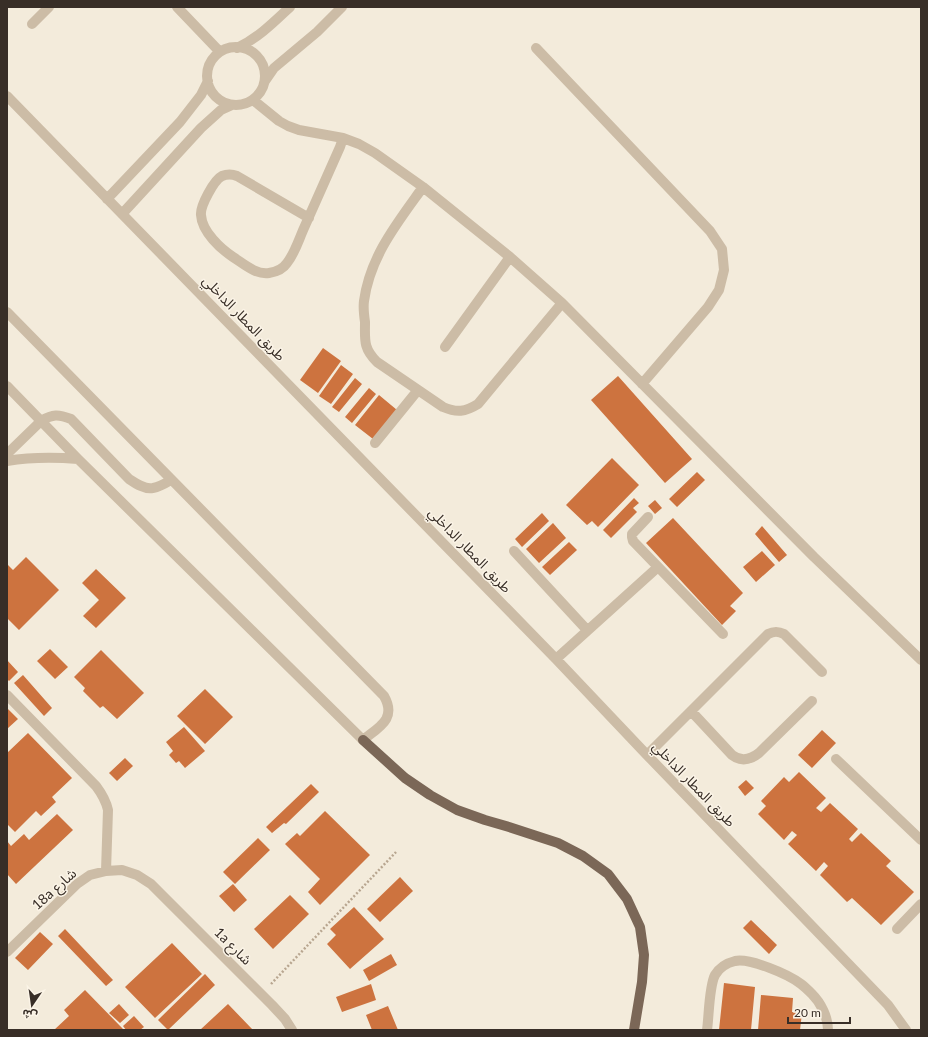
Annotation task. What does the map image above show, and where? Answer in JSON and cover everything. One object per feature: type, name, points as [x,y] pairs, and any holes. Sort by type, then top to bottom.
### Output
[{"type":"main road","points":[[363,740],[405,778],[430,795],[457,810],[558,843],[583,856],[608,874],[627,899],[640,927],[644,955],[642,982],[634,1030]]},
{"type":"street","points":[[32,24],[49,7]]},
{"type":"street","points":[[177,7],[220,52]]},
{"type":"street","points":[[237,48],[248,43],[259,35],[290,7]]},
{"type":"street","points":[[265,81],[263,65],[259,58],[252,52],[245,49],[228,48],[220,52],[214,58],[208,73],[208,81],[211,90],[216,97],[224,102],[240,105],[253,100],[258,95],[274,68],[317,32],[342,7]]},
{"type":"street","points":[[536,48],[710,231],[722,249],[724,270],[719,290],[708,307],[642,384]]},
{"type":"street","points":[[107,199],[180,122],[201,95],[208,81]]},
{"type":"street","name":"طريق المطار الداخلي","points":[[7,96],[556,659],[888,1005],[906,1030]]},
{"type":"street","points":[[253,100],[279,121],[288,126],[305,132],[343,138],[359,144],[375,153],[423,187],[510,257],[562,303],[814,557],[921,660]]},
{"type":"street","points":[[122,214],[201,128],[221,110],[232,104]]},
{"type":"street","points":[[309,218],[232,174],[218,179],[205,200],[201,214],[202,221],[211,238],[230,255],[258,272],[269,273],[278,271],[286,265],[292,256],[309,218],[343,138]]},
{"type":"street","points":[[423,187],[388,236],[372,268],[367,285],[364,302],[365,341],[370,355],[377,362],[443,407],[452,411],[470,409],[478,404],[562,303]]},
{"type":"street","points":[[445,347],[510,257]]},
{"type":"street","points":[[7,312],[384,696],[388,703],[389,710],[387,718],[383,723],[363,740],[78,459],[7,386]]},
{"type":"street","points":[[375,443],[418,390]]},
{"type":"street","points":[[7,454],[41,421],[56,415],[64,416],[71,419],[129,479],[135,483],[152,489],[171,480]]},
{"type":"street","points":[[7,461],[38,458],[78,459]]},
{"type":"street","points":[[648,517],[632,534],[633,541],[723,634]]},
{"type":"street","points":[[514,551],[586,630]]},
{"type":"street","points":[[556,659],[586,630],[658,567]]},
{"type":"street","points":[[647,755],[768,634],[772,632],[776,631],[784,634],[822,672]]},
{"type":"street","points":[[7,695],[96,786],[102,794],[108,810],[106,871]]},
{"type":"street","points":[[691,711],[732,755],[736,758],[748,759],[759,753],[812,701]]},
{"type":"street","points":[[836,759],[921,840]]},
{"type":"street","name":"18a شارع","points":[[7,952],[77,884],[90,875],[106,871],[122,870],[137,875],[151,884]]},
{"type":"street","name":"1a شارع","points":[[151,884],[261,994],[285,1019],[292,1030]]},
{"type":"street","points":[[897,929],[921,904]]},
{"type":"street","points":[[707,1030],[712,987],[715,975],[723,966],[735,961],[757,964],[786,975],[801,984],[814,995],[823,1010],[828,1030]]},
{"type":"path","points":[[261,994],[396,852]]},
{"type":"building","points":[[323,348],[341,361],[318,393],[300,380]]},
{"type":"building","points":[[341,365],[353,374],[331,404],[319,396]]},
{"type":"building","points":[[618,376],[692,459],[665,483],[591,400]]},
{"type":"building","points":[[355,378],[362,384],[339,412],[332,407]]},
{"type":"building","points":[[369,388],[376,394],[352,423],[345,417]]},
{"type":"building","points":[[379,395],[397,410],[373,439],[355,425]]},
{"type":"building","points":[[612,458],[639,485],[598,527],[592,521],[587,525],[566,505]]},
{"type":"building","points":[[697,472],[705,480],[677,507],[669,499]]},
{"type":"building","points":[[634,498],[639,503],[633,508],[637,512],[611,538],[603,530]]},
{"type":"building","points":[[655,500],[662,508],[655,514],[648,506]]},
{"type":"building","points":[[542,513],[549,521],[522,547],[515,539]]},
{"type":"building","points":[[673,518],[743,593],[730,606],[736,611],[722,625],[646,543]]},
{"type":"building","points":[[553,523],[566,538],[539,563],[526,549]]},
{"type":"building","points":[[762,526],[787,555],[779,562],[755,534]]},
{"type":"building","points":[[569,542],[577,550],[550,575],[542,567]]},
{"type":"building","points":[[762,551],[775,565],[756,582],[743,567]]},
{"type":"building","points":[[26,557],[59,590],[19,630],[7,618],[7,566],[8,565],[13,570]]},
{"type":"building","points":[[96,569],[126,598],[96,628],[83,616],[99,600],[82,583]]},
{"type":"building","points":[[50,649],[68,667],[55,679],[37,661]]},
{"type":"building","points":[[101,650],[144,693],[117,719],[103,706],[100,708],[83,691],[85,688],[74,677]]},
{"type":"building","points":[[7,660],[18,672],[9,681],[7,679]]},
{"type":"building","points":[[23,675],[52,708],[44,716],[14,683]]},
{"type":"building","points":[[205,689],[233,717],[205,744],[177,716]]},
{"type":"building","points":[[7,708],[18,719],[7,729]]},
{"type":"building","points":[[184,727],[205,751],[185,768],[179,761],[176,763],[169,755],[173,751],[166,742]]},
{"type":"building","points":[[822,730],[836,743],[812,768],[798,755]]},
{"type":"building","points":[[28,733],[72,778],[52,797],[56,802],[41,816],[36,811],[15,832],[7,824],[7,753]]},
{"type":"building","points":[[125,758],[133,766],[117,781],[109,773]]},
{"type":"building","points":[[799,772],[826,798],[816,808],[821,812],[830,803],[858,829],[849,839],[852,842],[861,833],[891,861],[886,866],[914,892],[881,925],[852,898],[847,902],[820,875],[828,866],[824,862],[816,871],[788,844],[797,835],[792,831],[784,840],[758,814],[766,806],[761,801],[784,777],[789,782]]},
{"type":"building","points":[[746,780],[754,788],[745,796],[738,787]]},
{"type":"building","points":[[311,784],[319,792],[286,824],[284,823],[272,833],[266,827]]},
{"type":"building","points":[[325,811],[370,855],[320,905],[308,892],[320,879],[285,844],[297,833],[300,836]]},
{"type":"building","points":[[57,814],[73,830],[16,884],[7,874],[7,841],[11,846],[24,834],[29,840]]},
{"type":"building","points":[[258,838],[270,850],[235,884],[223,872]]},
{"type":"building","points":[[400,877],[413,891],[380,922],[367,909]]},
{"type":"building","points":[[233,884],[247,900],[234,912],[219,896]]},
{"type":"building","points":[[290,895],[309,914],[273,949],[254,929]]},
{"type":"building","points":[[354,907],[384,939],[350,969],[327,944],[336,935],[330,929]]},
{"type":"building","points":[[751,920],[777,945],[769,954],[743,928]]},
{"type":"building","points":[[65,929],[113,980],[106,986],[58,936]]},
{"type":"building","points":[[40,932],[53,944],[28,970],[15,958]]},
{"type":"building","points":[[172,943],[202,974],[155,1018],[125,987]]},
{"type":"building","points":[[391,954],[397,965],[369,981],[363,970]]},
{"type":"building","points":[[205,974],[215,985],[168,1030],[158,1020]]},
{"type":"building","points":[[724,983],[755,987],[751,1030],[719,1030]]},
{"type":"building","points":[[371,984],[376,1000],[342,1012],[336,997]]},
{"type":"building","points":[[85,990],[123,1029],[54,1030],[69,1016],[64,1010]]},
{"type":"building","points":[[761,995],[793,998],[792,1012],[802,1013],[800,1030],[758,1030]]},
{"type":"building","points":[[119,1004],[129,1015],[120,1023],[109,1013]]},
{"type":"building","points":[[228,1004],[253,1030],[200,1030]]},
{"type":"building","points":[[388,1006],[398,1030],[372,1030],[366,1015]]},
{"type":"building","points":[[134,1016],[144,1027],[140,1030],[126,1030],[123,1026]]}]
